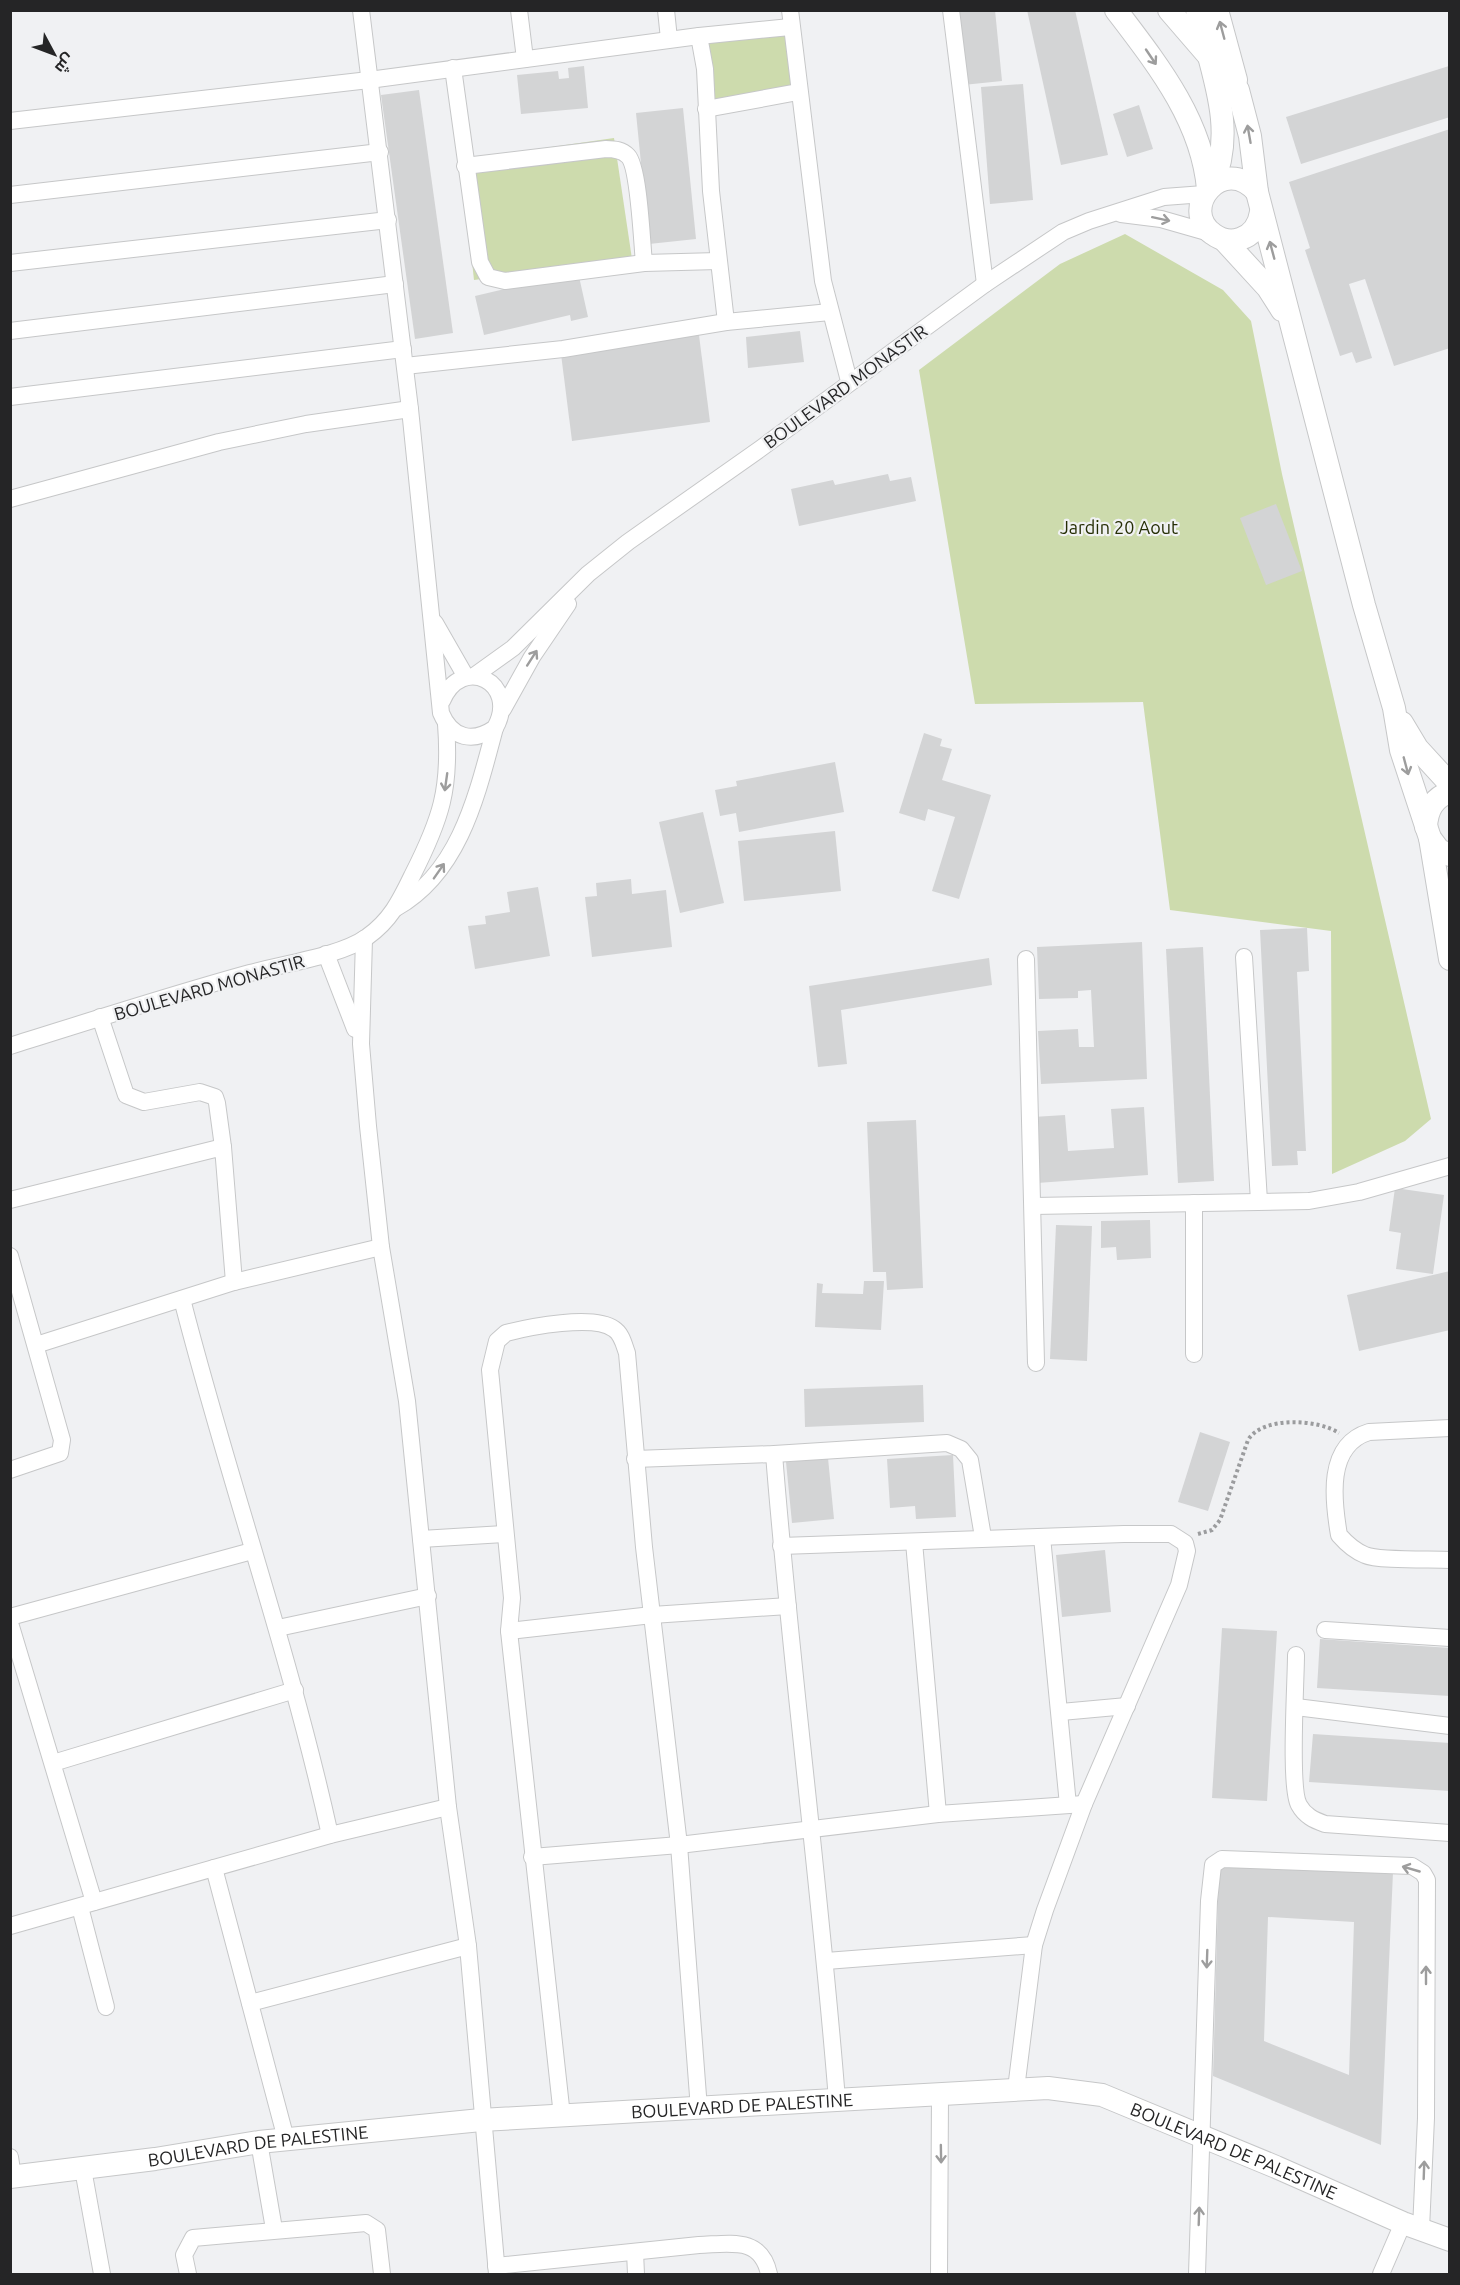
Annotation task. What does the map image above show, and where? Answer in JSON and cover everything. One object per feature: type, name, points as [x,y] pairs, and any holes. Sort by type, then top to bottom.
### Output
[{"type":"street","points":[[361,10],[410,409],[442,701],[441,713],[446,724],[454,733],[476,738],[495,728],[503,709],[500,694],[492,683],[470,676],[455,681],[446,690],[442,701]]},
{"type":"street","points":[[519,10],[525,59]]},
{"type":"street","points":[[666,10],[669,39]]},
{"type":"street","points":[[951,10],[985,284]]},
{"type":"street","points":[[1116,10],[1148,52],[1190,121],[1203,154],[1208,189]]},
{"type":"street","points":[[1169,10],[1238,90]]},
{"type":"street","points":[[1197,10],[1223,117],[1222,157],[1208,189],[1201,214],[1217,236],[1268,288],[1291,327]]},
{"type":"street","points":[[1216,10],[1250,136],[1260,220],[1249,234],[1233,240],[1217,236]]},
{"type":"street","points":[[10,121],[369,80],[699,36],[790,19],[823,281],[849,381]]},
{"type":"street","points":[[699,36],[705,69],[718,261],[726,322]]},
{"type":"street","points":[[453,68],[465,166],[480,262],[484,273],[493,279],[505,281],[644,263],[718,261]]},
{"type":"street","points":[[706,109],[798,92]]},
{"type":"street","points":[[465,166],[606,148],[620,150],[631,159],[644,263]]},
{"type":"street","points":[[10,195],[380,152]]},
{"type":"street","points":[[1208,189],[1219,181],[1236,179],[1251,186],[1259,202],[1364,605],[1394,708],[1401,750],[1428,833],[1449,959]]},
{"type":"street","name":"BOULEVARD MONASTIR","points":[[470,676],[513,648],[588,574],[628,542],[760,449],[849,381],[985,284],[1063,232],[1111,213],[1164,197],[1208,189]]},
{"type":"street","name":"BOULEVARD MONASTIR","points":[[1111,213],[1161,219],[1217,236]]},
{"type":"street","points":[[10,263],[388,220]]},
{"type":"street","points":[[10,331],[395,284]]},
{"type":"street","points":[[405,366],[563,349],[726,322],[830,312]]},
{"type":"street","points":[[10,397],[403,349]]},
{"type":"street","points":[[10,499],[219,442],[306,424],[410,409]]},
{"type":"street","name":"BOULEVARD MONASTIR","points":[[503,709],[532,657],[588,574]]},
{"type":"street","points":[[432,617],[470,676]]},
{"type":"street","points":[[1394,708],[1417,748],[1449,784]]},
{"type":"street","name":"BOULEVARD MONASTIR","points":[[10,1046],[100,1017],[326,954],[364,939],[382,925],[396,909],[434,834],[442,810],[449,762],[446,724]]},
{"type":"street","name":"BOULEVARD MONASTIR","points":[[396,909],[417,897],[450,855],[465,827],[480,786],[495,728]]},
{"type":"street","points":[[1449,792],[1437,798],[1430,806],[1428,833],[1439,850],[1449,855]]},
{"type":"street","points":[[364,939],[361,1044],[381,1248],[407,1401],[448,1807],[468,1946],[481,2120],[497,2270],[699,2245],[743,2245],[759,2252],[769,2274]]},
{"type":"street","points":[[326,954],[361,1044]]},
{"type":"street","points":[[1244,957],[1259,1201]]},
{"type":"street","points":[[1026,959],[1036,1363]]},
{"type":"street","points":[[100,1017],[126,1095],[132,1100],[144,1102],[200,1092],[215,1097],[223,1147],[234,1282]]},
{"type":"street","points":[[10,1200],[223,1147]]},
{"type":"street","points":[[1033,1206],[1332,1198],[1449,1166]]},
{"type":"street","points":[[1194,1203],[1194,1354]]},
{"type":"street","points":[[36,1344],[234,1282],[381,1248]]},
{"type":"street","points":[[10,1256],[61,1433],[62,1447],[60,1453],[51,1458],[10,1470]]},
{"type":"street","points":[[182,1299],[252,1551],[278,1628],[330,1835]]},
{"type":"street","points":[[562,2116],[509,1631],[513,1598],[504,1534],[490,1370],[496,1341],[506,1333],[579,1323],[604,1324],[614,1328],[620,1335],[627,1353],[635,1459],[679,1845],[699,2109]]},
{"type":"street","points":[[1449,1428],[1369,1432],[1350,1441],[1336,1467],[1334,1483],[1339,1535],[1346,1543],[1366,1556],[1449,1560]]},
{"type":"street","points":[[635,1459],[774,1454],[946,1443],[961,1449],[970,1460],[983,1537]]},
{"type":"street","points":[[774,1454],[781,1545],[826,1961],[837,2100]]},
{"type":"street","points":[[421,1539],[504,1534]]},
{"type":"street","points":[[781,1545],[914,1542],[983,1537],[1171,1534],[1179,1538],[1187,1551],[1184,1569],[1127,1706],[1076,1804],[1034,1945],[1016,2089]]},
{"type":"street","points":[[1042,1537],[1061,1712],[1076,1804]]},
{"type":"street","points":[[914,1542],[938,1814]]},
{"type":"street","points":[[10,1617],[252,1551]]},
{"type":"street","points":[[278,1628],[428,1596]]},
{"type":"street","points":[[509,1631],[652,1615],[788,1606]]},
{"type":"street","points":[[10,1623],[53,1763],[87,1904],[105,2007]]},
{"type":"street","points":[[1325,1630],[1449,1638]]},
{"type":"street","points":[[1296,1655],[1294,1785],[1300,1807],[1311,1819],[1340,1826],[1449,1833]]},
{"type":"street","points":[[53,1763],[295,1690]]},
{"type":"street","points":[[1061,1712],[1127,1706]]},
{"type":"street","points":[[1296,1707],[1449,1726]]},
{"type":"street","points":[[532,1857],[812,1831],[938,1814],[1076,1804]]},
{"type":"street","points":[[10,1926],[330,1835],[448,1807]]},
{"type":"street","points":[[1197,2274],[1209,1901],[1214,1865],[1222,1859],[1236,1858],[1412,1866],[1423,1873],[1427,1880],[1426,2118],[1412,2226],[1381,2274]]},
{"type":"street","points":[[214,1868],[286,2139]]},
{"type":"street","points":[[826,1961],[1034,1945]]},
{"type":"street","points":[[250,2003],[468,1946]]},
{"type":"street","name":"BOULEVARD DE PALESTINE","points":[[12,2170],[83,2169],[260,2142],[481,2120],[940,2096],[1048,2088],[1102,2095],[1449,2240]]},
{"type":"street","points":[[939,2274],[940,2096]]},
{"type":"street","points":[[260,2142],[274,2229]]},
{"type":"street","points":[[83,2169],[102,2274]]},
{"type":"street","points":[[188,2274],[184,2255],[193,2238],[274,2229],[366,2223],[377,2230],[382,2274]]},
{"type":"street","points":[[635,2252],[636,2274]]},
{"type":"path","points":[[1179,1538],[1206,1533],[1216,1526],[1248,1440],[1260,1427],[1312,1423],[1334,1430],[1350,1441]]},
{"type":"green space","points":[[789,22],[797,92],[708,101],[692,34]]},
{"type":"green space","points":[[614,138],[632,259],[474,280],[461,160]]},
{"type":"green space","name":"Jardin 20 Aout","points":[[1125,234],[1223,290],[1251,321],[1282,474],[1431,1119],[1405,1141],[1332,1174],[1331,931],[1170,910],[1143,702],[975,704],[919,370],[1060,264]]},
{"type":"building","points":[[957,10],[995,10],[1002,81],[963,85]]},
{"type":"building","points":[[1027,10],[1075,10],[1108,155],[1061,165]]},
{"type":"building","points":[[584,66],[588,108],[521,114],[517,75],[558,71],[559,79],[569,78],[568,68]]},
{"type":"building","points":[[1449,66],[1450,117],[1301,164],[1286,117]]},
{"type":"building","points":[[1023,84],[1033,200],[990,204],[981,87]]},
{"type":"building","points":[[419,90],[453,333],[415,339],[381,95]]},
{"type":"building","points":[[1139,105],[1153,149],[1127,157],[1113,114]]},
{"type":"building","points":[[683,108],[696,239],[649,244],[636,113]]},
{"type":"building","points":[[1450,129],[1450,348],[1394,366],[1365,279],[1349,284],[1372,358],[1356,363],[1352,352],[1340,356],[1305,250],[1310,248],[1289,182]]},
{"type":"building","points":[[578,272],[588,317],[571,321],[570,315],[484,335],[475,296]]},
{"type":"building","points":[[800,331],[804,362],[748,368],[746,337]]},
{"type":"building","points":[[699,335],[710,422],[572,441],[561,354]]},
{"type":"building","points":[[888,474],[890,481],[911,477],[916,501],[799,526],[791,489],[833,480],[835,485]]},
{"type":"building","points":[[1276,504],[1302,571],[1266,585],[1240,518]]},
{"type":"building","points":[[924,733],[942,739],[940,746],[952,749],[942,780],[991,795],[959,899],[932,891],[955,817],[928,809],[925,821],[899,813]]},
{"type":"building","points":[[835,762],[844,812],[739,832],[736,813],[720,816],[715,790],[737,786],[736,781]]},
{"type":"building","points":[[703,812],[724,903],[680,913],[659,822]]},
{"type":"building","points":[[835,831],[841,891],[744,901],[738,841]]},
{"type":"building","points":[[631,879],[632,894],[666,890],[672,947],[592,957],[585,897],[597,896],[596,883]]},
{"type":"building","points":[[538,887],[550,956],[475,969],[468,926],[486,924],[485,916],[510,912],[507,892]]},
{"type":"building","points":[[1307,928],[1309,971],[1297,972],[1306,1151],[1297,1151],[1298,1165],[1272,1166],[1260,930]]},
{"type":"building","points":[[1142,942],[1147,1079],[1041,1084],[1038,1031],[1078,1029],[1079,1047],[1094,1047],[1091,990],[1078,991],[1078,998],[1039,999],[1037,947]]},
{"type":"building","points":[[1203,947],[1214,1181],[1178,1183],[1166,949]]},
{"type":"building","points":[[989,958],[992,985],[841,1010],[847,1064],[818,1067],[809,986]]},
{"type":"building","points":[[1144,1107],[1148,1175],[1037,1183],[1033,1117],[1065,1115],[1068,1151],[1114,1148],[1111,1109]]},
{"type":"building","points":[[916,1120],[923,1288],[887,1290],[886,1272],[873,1272],[867,1122]]},
{"type":"building","points":[[1395,1188],[1444,1195],[1433,1274],[1396,1269],[1401,1233],[1389,1231]]},
{"type":"building","points":[[1150,1220],[1151,1258],[1117,1260],[1116,1247],[1101,1248],[1101,1221]]},
{"type":"building","points":[[1056,1225],[1092,1226],[1087,1361],[1050,1359]]},
{"type":"building","points":[[1450,1271],[1450,1330],[1359,1351],[1347,1295]]},
{"type":"building","points":[[864,1281],[884,1281],[881,1330],[815,1327],[817,1283],[823,1284],[822,1293],[863,1294]]},
{"type":"building","points":[[923,1385],[924,1422],[805,1427],[804,1389]]},
{"type":"building","points":[[1200,1432],[1230,1442],[1208,1511],[1178,1502]]},
{"type":"building","points":[[953,1455],[956,1517],[916,1519],[915,1506],[890,1508],[887,1459]]},
{"type":"building","points":[[828,1458],[834,1519],[792,1523],[786,1462]]},
{"type":"building","points":[[1105,1550],[1111,1612],[1062,1617],[1056,1555]]},
{"type":"building","points":[[1222,1628],[1277,1631],[1267,1801],[1212,1798]]},
{"type":"building","points":[[1320,1639],[1450,1648],[1450,1696],[1317,1688]]},
{"type":"building","points":[[1313,1734],[1450,1743],[1450,1791],[1309,1782]]},
{"type":"building","points":[[1219,1866],[1393,1872],[1381,2145],[1213,2076]],"holes":[[[1268,1917],[1354,1922],[1349,2075],[1264,2041]]]}]
